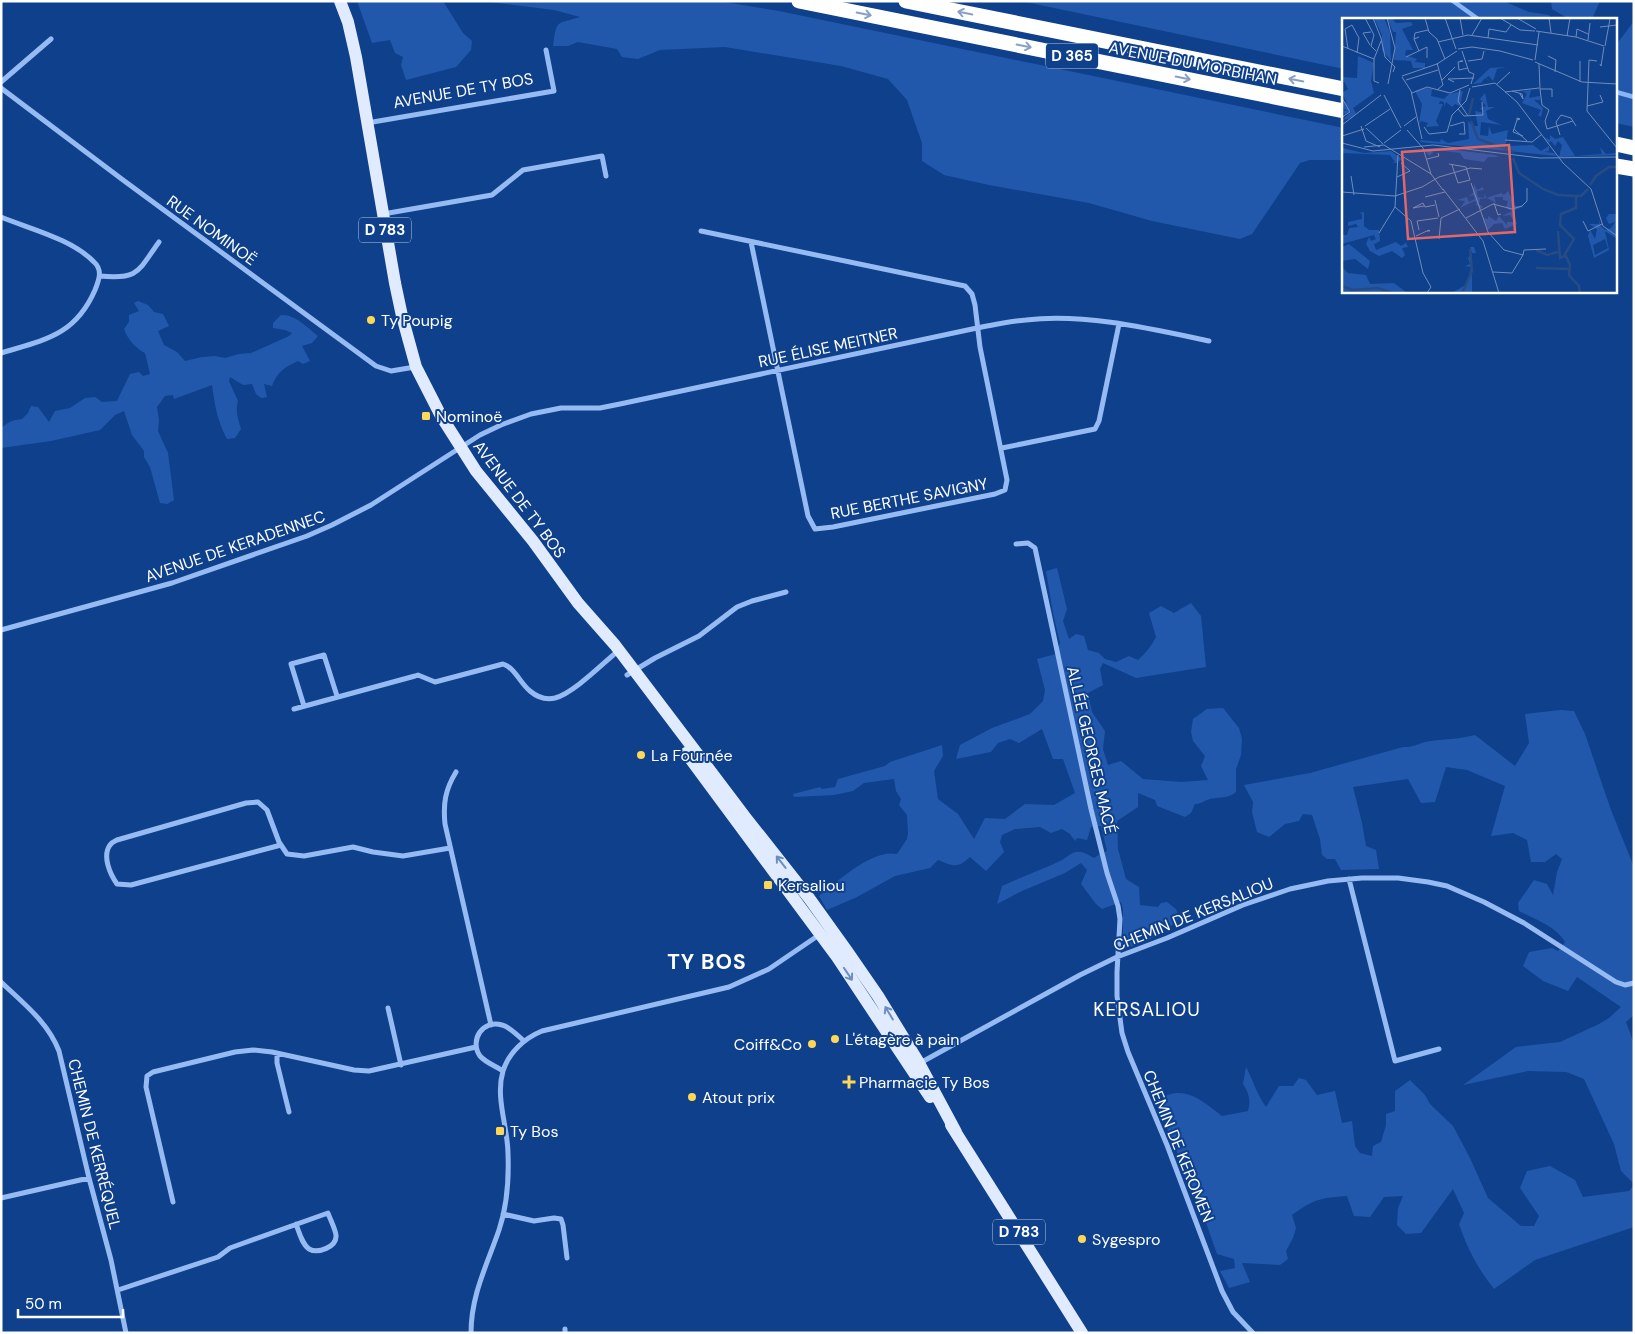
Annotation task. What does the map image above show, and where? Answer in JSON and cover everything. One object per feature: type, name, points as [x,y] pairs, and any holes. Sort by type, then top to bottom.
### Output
[{"type":"highway","name":"AVENUE DU MORBIHAN","points":[[799,1],[1342,111]]},
{"type":"highway","name":"AVENUE DU MORBIHAN","points":[[906,1],[1342,89]]},
{"type":"highway","points":[[1618,144],[1634,148]]},
{"type":"highway","points":[[1618,166],[1634,169]]},
{"type":"main road","name":"AVENUE DE TY BOS","points":[[340,1],[348,22],[355,52],[396,290],[416,367],[431,398],[460,448],[476,470],[533,541],[631,673],[831,929],[878,996],[915,1065],[1082,1333]]},
{"type":"main road","name":"AVENUE DE TY BOS","points":[[631,673],[915,1065]]},
{"type":"street","points":[[1,82],[51,39]]},
{"type":"street","name":"AVENUE DE TY BOS","points":[[367,123],[554,90],[546,50]]},
{"type":"street","name":"RUE NOMINOË","points":[[1,88],[160,208],[376,366],[385,370],[398,371],[416,367]]},
{"type":"street","points":[[382,214],[492,195],[523,170],[602,156],[606,176]]},
{"type":"street","points":[[1,217],[71,245],[96,263],[100,276],[92,297],[72,324],[62,332],[44,340],[1,353]]},
{"type":"street","name":"RUE BERTHE SAVIGNY","points":[[701,231],[965,286],[972,294],[980,347],[1002,448],[1007,485],[1004,490],[995,494],[815,529],[808,516],[777,371]]},
{"type":"street","points":[[100,276],[126,278],[140,268],[158,242]]},
{"type":"street","points":[[751,242],[777,371]]},
{"type":"street","name":"RUE ÉLISE MEITNER","points":[[460,448],[480,435],[531,414],[561,408],[600,408],[977,328],[1028,319],[1083,320],[1119,324],[1209,341]]},
{"type":"street","points":[[1002,448],[1095,429],[1099,421],[1119,324]]},
{"type":"street","name":"AVENUE DE KERADENNEC","points":[[1,630],[172,583],[307,536],[371,505],[460,448]]},
{"type":"street","name":"ALLÉE GEORGES MACÉ","points":[[1016,544],[1028,543],[1035,548],[1091,809],[1107,873],[1116,897],[1120,919],[1117,957]]},
{"type":"street","points":[[631,673],[654,658],[699,636],[743,604],[786,592]]},
{"type":"street","points":[[294,709],[418,675],[435,682],[503,664],[510,667],[524,686],[536,695],[555,698],[575,687],[616,653]]},
{"type":"street","points":[[304,706],[291,664],[324,655],[337,696]]},
{"type":"street","points":[[456,772],[448,788],[444,804],[450,848],[491,1024]]},
{"type":"street","points":[[281,846],[131,885],[117,884],[111,876],[107,857],[110,845],[117,840],[246,802],[258,802],[267,810],[281,846],[287,854],[304,856],[353,847],[403,856],[450,848]]},
{"type":"street","name":"CHEMIN DE KERSALIOU","points":[[915,1065],[1080,975],[1117,957],[1167,938],[1243,904],[1310,884],[1398,878],[1447,886],[1478,899],[1524,923],[1616,982],[1625,985],[1634,983]]},
{"type":"street","points":[[1349,880],[1396,1060],[1439,1049]]},
{"type":"street","points":[[471,1333],[471,1314],[476,1289],[503,1214],[507,1190],[508,1158],[507,1132],[502,1099],[503,1070],[509,1058],[524,1041],[537,1033],[558,1027],[735,985],[769,969],[831,929]]},
{"type":"street","name":"CHEMIN DE KEROMEN","points":[[1117,957],[1119,1015],[1128,1052],[1170,1154],[1222,1291],[1233,1312],[1253,1333]]},
{"type":"street","name":"CHEMIN DE KERRÉQUEL","points":[[1,982],[41,1021],[56,1043],[62,1059],[89,1178],[105,1234],[126,1333]]},
{"type":"street","points":[[388,1008],[401,1065]]},
{"type":"street","points":[[503,1070],[482,1058],[476,1047],[479,1031],[491,1024],[502,1025],[524,1041]]},
{"type":"street","points":[[173,1202],[146,1087],[147,1076],[153,1072],[235,1052],[258,1050],[363,1071],[401,1065],[476,1047]]},
{"type":"street","points":[[277,1054],[277,1063],[289,1112]]},
{"type":"street","points":[[1,1198],[89,1178]]},
{"type":"street","points":[[118,1290],[218,1257],[230,1248],[296,1224],[328,1213],[336,1239],[329,1248],[312,1250],[307,1248],[296,1224]]},
{"type":"street","points":[[503,1214],[534,1221],[554,1218],[561,1219],[567,1258]]},
{"type":"shaded area","points":[[357,1],[443,1],[463,33],[472,41],[471,50],[456,67],[406,80],[401,65],[403,57],[395,53],[390,40],[372,43]]},
{"type":"shaded area","points":[[482,1],[719,1],[779,11],[1342,128],[1342,160],[1310,160],[1300,163],[1252,234],[1240,239],[1152,221],[1089,203],[944,175],[922,161],[922,143],[907,100],[888,79],[841,66],[725,47],[660,50],[638,59],[622,57],[617,49],[578,42],[568,46],[553,46],[557,26],[562,22],[580,17],[554,10]]},
{"type":"shaded area","points":[[1021,1],[1503,1],[1529,12],[1549,15],[1551,18],[1342,18],[1342,69]]},
{"type":"shaded area","points":[[1551,1],[1600,1],[1593,17],[1567,18],[1552,9]]},
{"type":"shaded area","points":[[1634,21],[1634,127],[1618,123],[1618,42]]},
{"type":"shaded area","points":[[138,301],[148,305],[154,312],[163,314],[169,326],[158,331],[164,345],[177,352],[185,361],[202,357],[215,356],[225,358],[251,353],[289,336],[292,333],[273,328],[273,323],[281,315],[296,319],[318,336],[312,343],[302,346],[310,361],[303,364],[298,361],[293,363],[279,374],[272,386],[264,384],[267,397],[261,398],[256,394],[252,384],[243,385],[230,377],[229,381],[238,401],[237,412],[241,429],[235,438],[227,439],[221,426],[212,385],[174,399],[173,395],[165,396],[157,407],[158,431],[168,453],[174,500],[167,504],[160,503],[150,467],[144,457],[144,451],[132,435],[124,411],[115,415],[100,430],[51,441],[1,448],[1,429],[10,422],[22,419],[28,413],[31,406],[38,407],[49,422],[55,411],[70,408],[85,398],[95,397],[102,402],[117,401],[130,374],[139,372],[143,376],[150,374],[145,353],[132,343],[124,329],[129,322],[129,315],[139,311],[134,303]]},
{"type":"shaded area","points":[[1057,568],[1067,609],[1063,621],[1069,639],[1076,634],[1084,636],[1088,650],[1099,653],[1105,659],[1116,662],[1129,656],[1138,660],[1141,658],[1156,637],[1149,613],[1161,606],[1174,613],[1191,603],[1201,616],[1206,667],[1136,678],[1103,663],[1100,669],[1103,685],[1088,693],[1092,712],[1105,731],[1103,749],[1108,765],[1121,761],[1143,779],[1181,782],[1208,780],[1201,766],[1205,756],[1193,741],[1191,732],[1193,719],[1207,709],[1223,708],[1239,728],[1242,739],[1241,755],[1236,769],[1236,792],[1226,797],[1195,804],[1191,813],[1185,817],[1157,806],[1155,800],[1138,793],[1138,807],[1117,821],[1118,849],[1126,879],[1139,887],[1140,905],[1158,907],[1161,903],[1167,902],[1176,909],[1179,918],[1164,931],[1128,949],[1123,945],[1123,909],[1121,902],[1102,909],[1096,904],[1081,884],[1087,870],[1081,863],[1065,873],[997,904],[1002,886],[1074,853],[1083,853],[1094,858],[1107,851],[1101,826],[1091,827],[1087,840],[1077,838],[1075,841],[1070,834],[1062,829],[1051,833],[1040,827],[1015,829],[1002,835],[1000,842],[1004,852],[986,871],[970,857],[958,865],[938,860],[930,868],[895,876],[857,897],[827,910],[819,896],[836,882],[866,861],[877,856],[897,854],[907,839],[907,815],[899,805],[901,799],[896,791],[894,779],[864,783],[853,791],[834,795],[794,797],[793,794],[820,787],[822,789],[835,787],[838,779],[885,766],[890,762],[942,745],[943,756],[934,771],[938,799],[958,814],[974,839],[985,818],[1005,819],[1025,804],[1054,805],[1075,793],[1063,759],[1053,759],[1042,729],[1019,743],[1010,739],[998,743],[991,752],[956,759],[960,745],[992,728],[1030,714],[1043,701],[1045,690],[1037,659],[1056,654],[1060,643],[1046,571]]},
{"type":"shaded area","points":[[1560,710],[1574,711],[1585,734],[1611,810],[1634,867],[1634,1015],[1626,1022],[1633,1041],[1634,1184],[1621,1171],[1614,1144],[1584,1079],[1566,1072],[1528,1071],[1463,1085],[1516,1047],[1560,1042],[1599,1024],[1621,1007],[1577,977],[1568,991],[1543,981],[1523,966],[1529,952],[1552,948],[1558,951],[1565,942],[1550,927],[1519,911],[1518,903],[1534,880],[1547,884],[1553,895],[1557,872],[1562,859],[1556,854],[1545,862],[1531,862],[1527,840],[1513,833],[1491,836],[1505,786],[1467,770],[1446,767],[1435,802],[1421,803],[1408,779],[1353,787],[1366,846],[1376,850],[1379,869],[1341,870],[1335,859],[1327,859],[1322,855],[1320,839],[1312,815],[1303,814],[1299,821],[1285,824],[1269,837],[1257,832],[1252,812],[1253,802],[1244,785],[1310,773],[1403,747],[1475,735],[1515,766],[1529,743],[1525,714]]},
{"type":"shaded area","points":[[1246,1067],[1266,1107],[1279,1086],[1293,1086],[1299,1078],[1306,1080],[1317,1095],[1335,1091],[1342,1123],[1352,1121],[1355,1146],[1360,1153],[1372,1156],[1373,1146],[1381,1142],[1386,1125],[1386,1114],[1395,1111],[1395,1091],[1410,1080],[1425,1095],[1430,1104],[1453,1126],[1488,1198],[1521,1226],[1534,1226],[1539,1216],[1520,1188],[1527,1171],[1550,1166],[1575,1180],[1583,1197],[1629,1191],[1634,1185],[1634,1227],[1535,1260],[1494,1289],[1478,1266],[1459,1224],[1464,1213],[1453,1189],[1421,1233],[1406,1234],[1397,1225],[1398,1208],[1403,1196],[1384,1197],[1370,1217],[1354,1216],[1347,1196],[1330,1198],[1312,1202],[1292,1215],[1296,1228],[1286,1251],[1288,1259],[1280,1265],[1242,1263],[1250,1282],[1229,1288],[1220,1271],[1235,1268],[1234,1259],[1217,1254],[1199,1203],[1157,1105],[1157,1100],[1167,1095],[1184,1093],[1199,1099],[1222,1116],[1248,1111],[1249,1097],[1243,1084]]},
{"type":"waterway","points":[[1453,1],[1477,18]]},
{"type":"waterway","points":[[1618,93],[1634,97]]},
{"type":"place","name":"Ty Poupig","points":[[371,320]]},
{"type":"place","name":"Nominoë","points":[[426,416]]},
{"type":"place","name":"La Fournée","points":[[641,755]]},
{"type":"place","name":"Kersaliou","points":[[768,885]]},
{"type":"place","name":"L'étagère à pain","points":[[835,1039]]},
{"type":"place","name":"Coiff&Co","points":[[812,1044]]},
{"type":"place","name":"Pharmacie Ty Bos","points":[[849,1082]]},
{"type":"place","name":"Atout prix","points":[[692,1097]]},
{"type":"place","name":"Ty Bos","points":[[500,1131]]},
{"type":"place","name":"Sygespro","points":[[1082,1239]]},
{"type":"district","name":"TY BOS","points":[[707,962]]},
{"type":"district","name":"KERSALIOU","points":[[1147,1009]]}]
